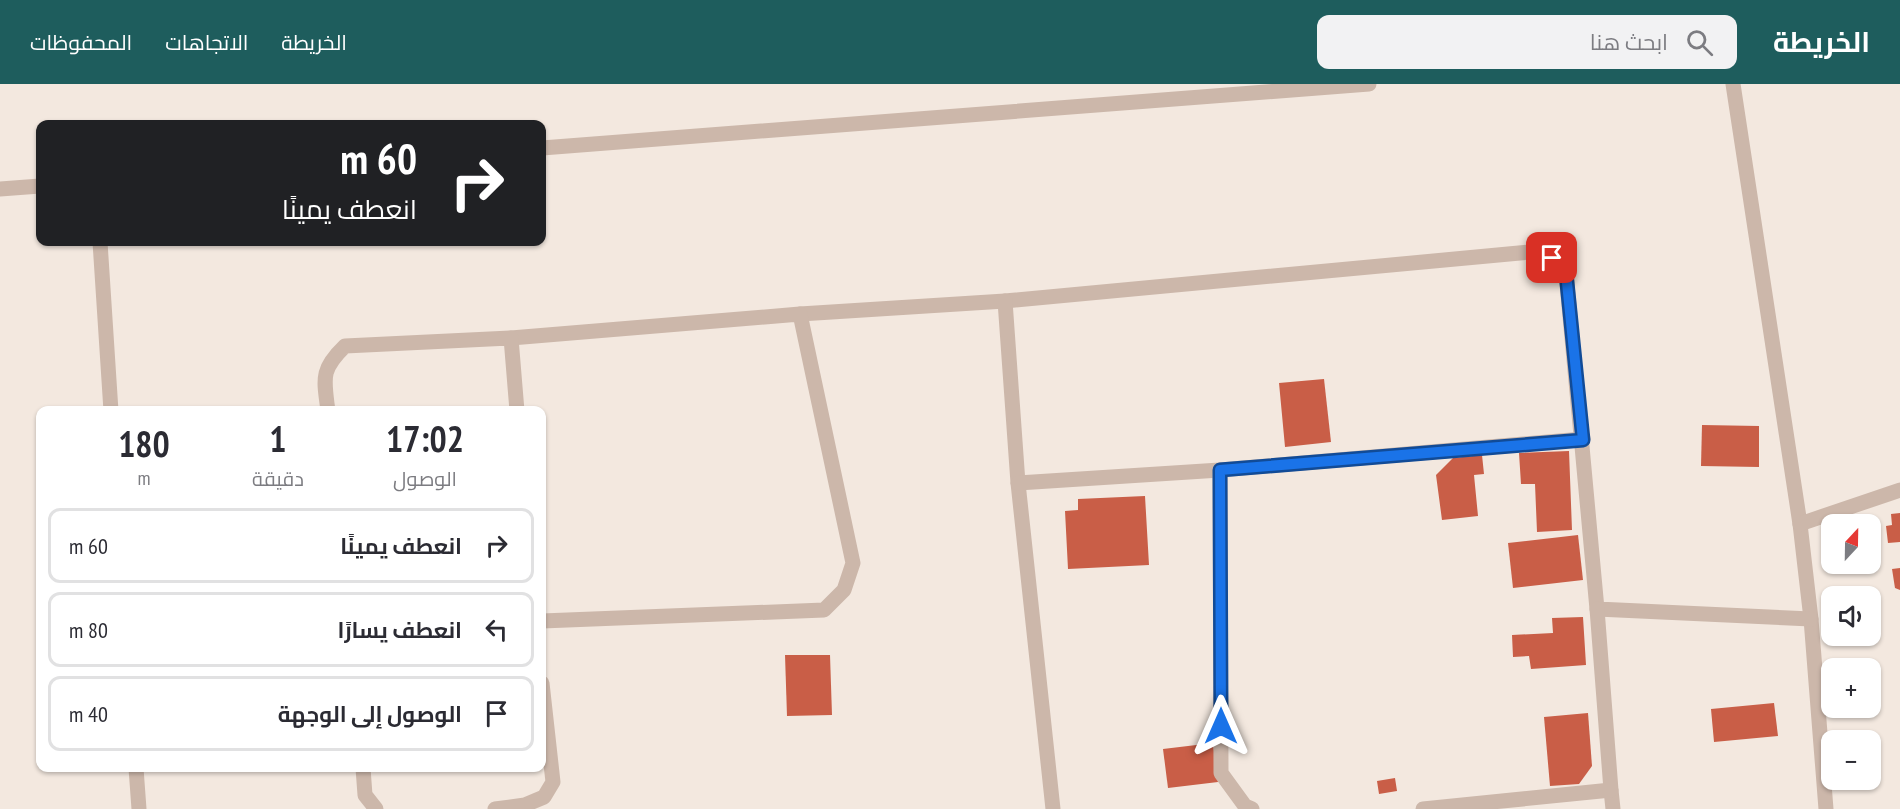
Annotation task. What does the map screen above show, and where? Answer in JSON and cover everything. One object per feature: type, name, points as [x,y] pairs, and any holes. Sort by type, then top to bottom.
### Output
[{"type":"street","points":[[546,148],[1369,84]]},
{"type":"street","points":[[1733,84],[1800,524],[1811,619],[1826,809]]},
{"type":"street","points":[[0,189],[36,186]]},
{"type":"street","points":[[100,246],[111,406]]},
{"type":"street","points":[[327,406],[324,376],[332,359],[345,346],[510,338],[800,314],[1005,301],[1530,252],[1552,258],[1566,273],[1583,440],[1613,809]]},
{"type":"street","points":[[1005,301],[1018,483],[1053,809]]},
{"type":"street","points":[[546,621],[824,610],[844,590],[853,563],[800,314]]},
{"type":"street","points":[[510,338],[517,406]]},
{"type":"street","points":[[1018,483],[1220,470],[1583,440]]},
{"type":"street","points":[[1220,470],[1221,773],[1245,806],[1252,809]]},
{"type":"street","points":[[1800,524],[1900,490]]},
{"type":"street","points":[[1597,609],[1811,619]]},
{"type":"street","points":[[495,809],[525,805],[544,797],[553,782],[546,719]]},
{"type":"street","points":[[136,772],[139,809]]},
{"type":"street","points":[[363,772],[365,795],[376,809]]},
{"type":"street","points":[[1423,809],[1611,790]]},
{"type":"building","points":[[1324,379],[1331,442],[1285,447],[1279,383]]},
{"type":"building","points":[[1702,425],[1759,426],[1759,467],[1701,466]]},
{"type":"building","points":[[1569,451],[1572,530],[1537,532],[1535,484],[1521,484],[1519,453]]},
{"type":"building","points":[[1482,455],[1484,474],[1474,475],[1478,516],[1442,520],[1436,475],[1453,458]]},
{"type":"building","points":[[1145,496],[1149,565],[1068,569],[1065,511],[1078,510],[1078,499]]},
{"type":"building","points":[[1900,513],[1900,542],[1888,543],[1886,526],[1892,525],[1891,514]]},
{"type":"building","points":[[1578,535],[1583,580],[1513,588],[1508,543]]},
{"type":"building","points":[[1900,568],[1900,590],[1895,588],[1892,569]]},
{"type":"building","points":[[1583,617],[1586,665],[1531,669],[1529,656],[1513,657],[1512,635],[1553,633],[1552,618]]},
{"type":"building","points":[[785,655],[830,655],[832,715],[787,716]]},
{"type":"building","points":[[1774,703],[1778,736],[1714,742],[1711,709]]},
{"type":"building","points":[[1588,713],[1592,766],[1579,784],[1550,786],[1544,717]]},
{"type":"building","points":[[1213,743],[1218,782],[1168,788],[1163,749]]},
{"type":"building","points":[[1395,778],[1397,791],[1379,794],[1377,781]]},
{"type":"route","points":[[1221,726],[1220,470],[1583,440],[1566,273],[1552,258]]}]
